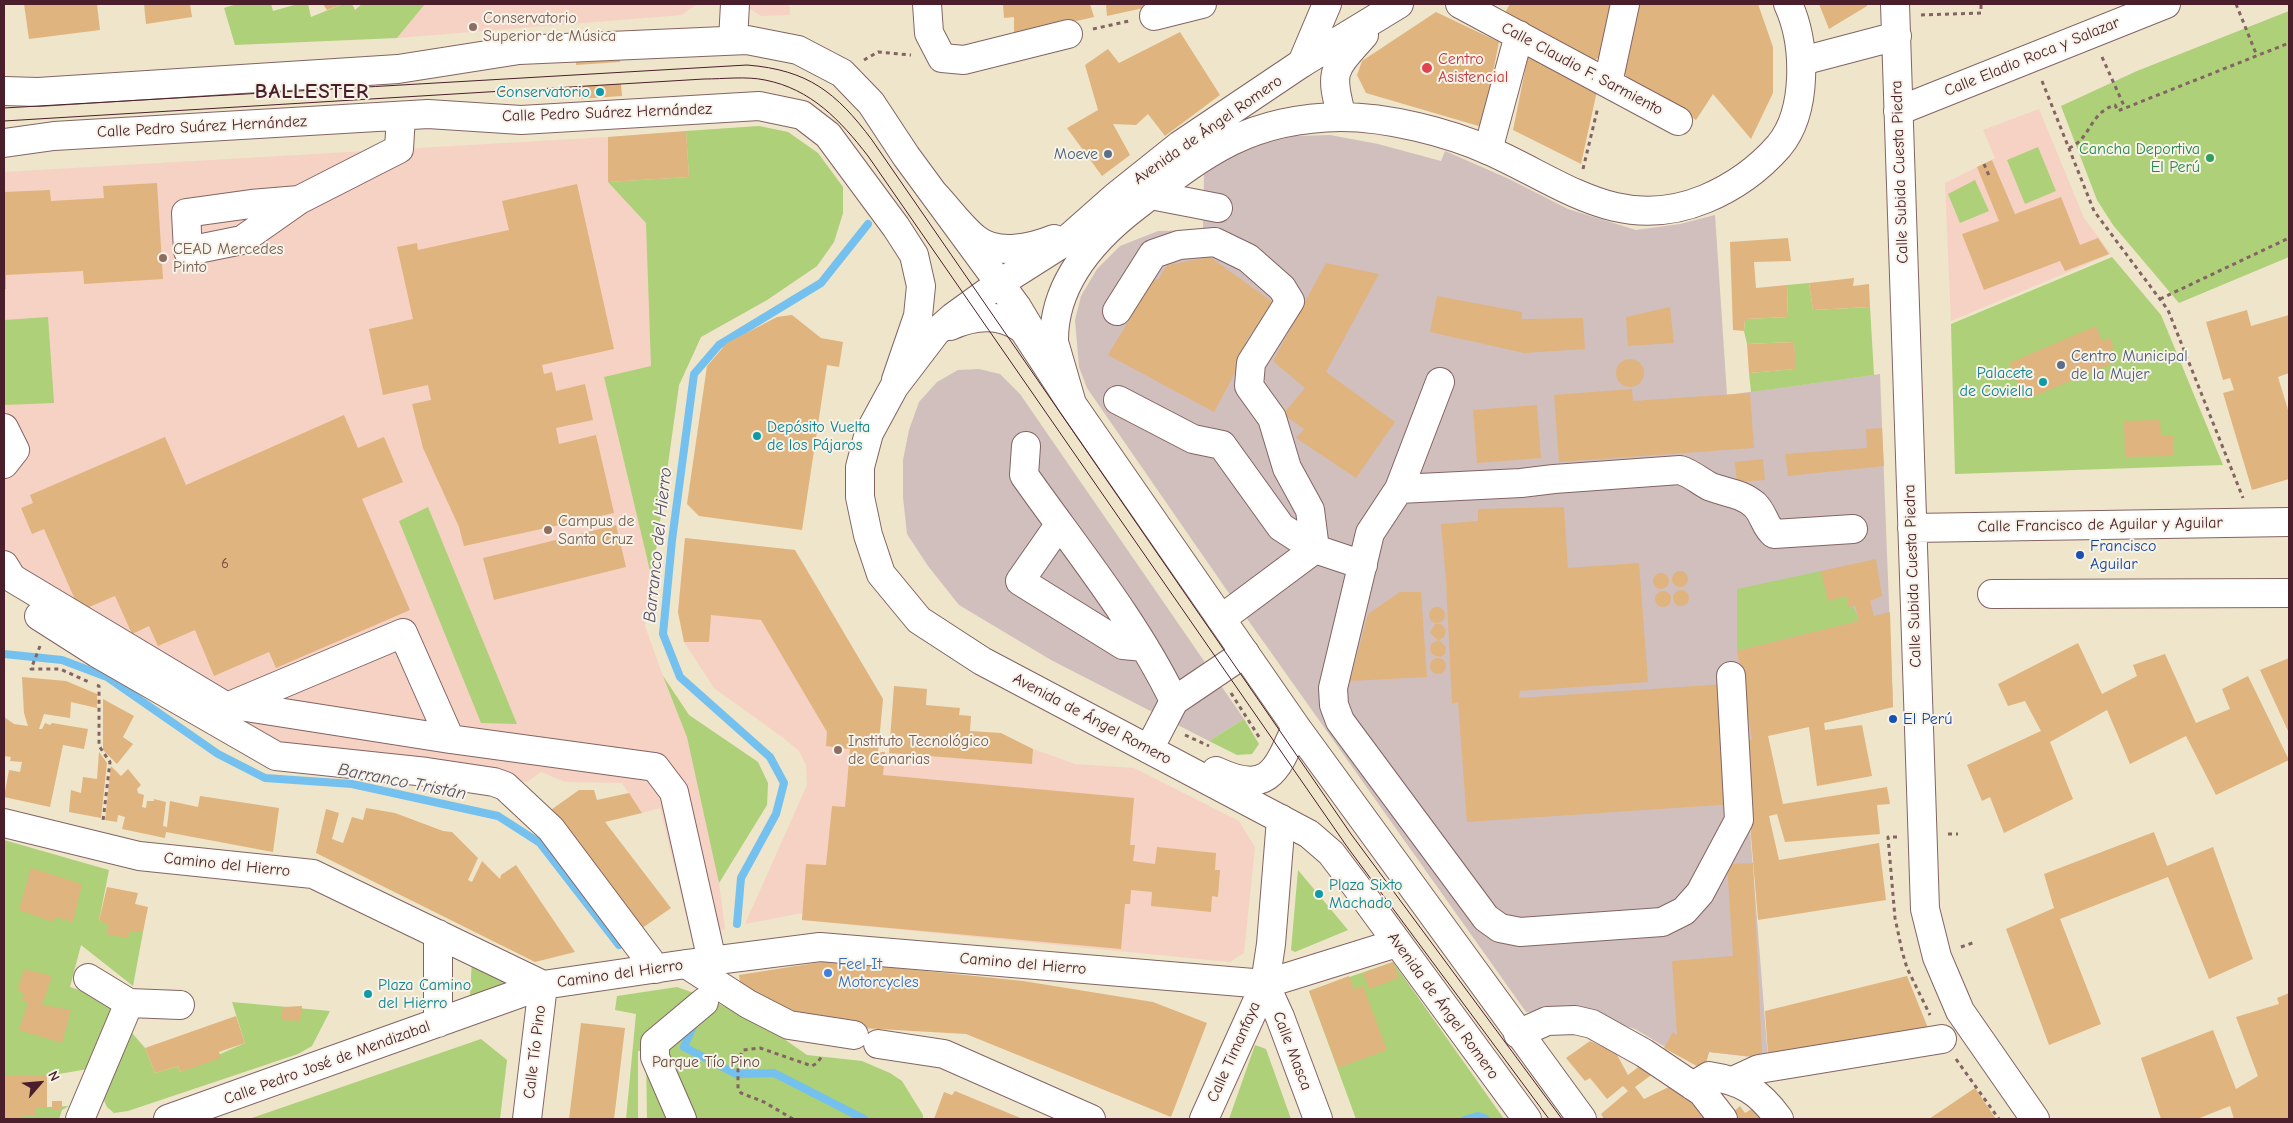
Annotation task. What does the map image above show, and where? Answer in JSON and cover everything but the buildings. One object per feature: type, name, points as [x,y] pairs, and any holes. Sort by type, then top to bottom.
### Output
[{"type":"street","points":[[733,40],[735,4]]},
{"type":"street","points":[[927,4],[929,33],[942,58],[964,60],[1068,34]]},
{"type":"street","points":[[1154,16],[1202,4]]},
{"type":"street","points":[[1302,63],[1327,4]]},
{"type":"street","name":"Calle Claudio F. Sarmiento","points":[[1460,4],[1678,121]]},
{"type":"street","points":[[1606,82],[1625,4]]},
{"type":"street","points":[[1072,404],[1054,342],[1056,320],[1068,282],[1092,246],[1114,223],[1189,164],[1226,142],[1279,123],[1308,118],[1368,118],[1433,131],[1488,150],[1578,194],[1614,208],[1643,213],[1670,211],[1720,193],[1765,162],[1782,141],[1798,106],[1802,62],[1788,4]]},
{"type":"street","name":"Calle Eladio Roca y Salazar","points":[[1898,111],[2166,4]]},
{"type":"street","points":[[1342,117],[1334,78],[1338,65],[1390,9]]},
{"type":"street","name":"Avenida de Ángel Romero","points":[[1390,9],[1302,63],[1180,145],[1062,243],[1000,283],[936,332],[894,387],[869,433],[860,467],[860,496],[868,535],[881,574],[919,620],[982,661],[1309,834],[1331,853],[1527,1119]]},
{"type":"street","points":[[1802,62],[1896,19]]},
{"type":"street","name":"Calle Subida Cuesta Piedra","points":[[1896,19],[1924,909],[1937,956],[1960,1011],[2035,1119]]},
{"type":"street","points":[[1488,150],[1518,35]]},
{"type":"street","points":[[4,91],[38,92],[398,69],[519,50],[733,40],[747,40],[798,50],[842,73],[871,103],[1031,327],[1047,362]]},
{"type":"street","name":"Calle Pedro Suárez Hernández","points":[[4,143],[54,136],[428,114],[521,120],[759,106],[802,115],[828,135],[896,227],[914,255],[921,286],[918,316],[894,387]]},
{"type":"street","points":[[299,200],[399,149],[401,116]]},
{"type":"street","points":[[1151,195],[1218,208]]},
{"type":"street","points":[[936,196],[977,240],[992,247],[1015,249],[1036,246],[1074,232]]},
{"type":"street","points":[[1117,311],[1154,254],[1180,245],[1215,242],[1248,258],[1282,288],[1290,302],[1251,363],[1249,386],[1272,418],[1287,468],[1310,510],[1315,549]]},
{"type":"street","points":[[936,332],[970,320],[995,316],[1011,320],[1023,329],[1047,362],[1072,404],[1296,728],[1582,1119]]},
{"type":"street","points":[[1440,382],[1399,489],[1370,533],[1333,688],[1334,705],[1340,721],[1486,918],[1500,928],[1520,932],[1662,922],[1684,911],[1700,893],[1739,820],[1731,676]]},
{"type":"street","points":[[1118,400],[1193,439],[1222,445],[1281,527],[1315,549],[1363,565]]},
{"type":"street","points":[[4,428],[15,450],[4,464]]},
{"type":"street","points":[[1026,446],[1024,475],[1144,647],[1168,712],[1160,755],[1197,763],[1239,781],[1253,782],[1266,776],[1278,765],[1296,728]]},
{"type":"street","points":[[1399,489],[1521,483],[1680,470],[1692,474],[1709,486],[1741,495],[1761,512],[1770,531],[1774,534],[1854,529]]},
{"type":"street","name":"Calle Francisco de Aguilar y Aguilar","points":[[1912,528],[2289,522]]},
{"type":"street","points":[[1059,525],[1020,581],[1123,645],[1144,647]]},
{"type":"street","points":[[1221,618],[1315,549]]},
{"type":"street","points":[[4,565],[12,578],[226,708],[403,633],[450,739]]},
{"type":"street","points":[[1992,594],[2289,592]]},
{"type":"street","points":[[4,594],[97,653],[276,756],[427,772],[494,782],[506,786],[551,829],[656,969]]},
{"type":"street","points":[[1168,712],[1245,652]]},
{"type":"street","points":[[233,705],[450,739],[655,767],[674,792],[699,962],[748,1004],[789,1025],[944,1054],[1092,1119]]},
{"type":"street","name":"Calle Timanfaya","points":[[1204,1119],[1265,984],[1271,944],[1281,819]]},
{"type":"street","name":"Camino del Hierro","points":[[4,823],[139,856],[313,874],[543,985],[699,962],[820,947],[1265,984]]},
{"type":"street","points":[[438,934],[438,1023]]},
{"type":"street","points":[[1265,984],[1397,943]]},
{"type":"street","points":[[88,978],[129,1003],[180,1005]]},
{"type":"street","name":"Calle Masca","points":[[1265,984],[1280,1017],[1318,1119]]},
{"type":"street","name":"Calle Pedro José de Mendizabal","points":[[168,1119],[543,985]]},
{"type":"street","name":"Calle Tío Pino","points":[[527,1119],[543,985]]},
{"type":"street","points":[[682,1119],[655,1057],[655,1043],[704,1002]]},
{"type":"street","points":[[80,1119],[129,1003]]},
{"type":"street","points":[[1518,1034],[1547,1021],[1575,1020],[1592,1024],[1644,1053],[1702,1092],[1723,1119]]},
{"type":"street","points":[[1735,1080],[1759,1069],[1942,1039]]},
{"type":"street","points":[[1693,1086],[1709,1076],[1735,1080],[1767,1103],[1778,1119]]},
{"type":"path","points":[[1896,19],[1981,13],[1981,4]]},
{"type":"path","points":[[2236,4],[2257,56]]},
{"type":"path","points":[[1068,34],[1154,16]]},
{"type":"path","points":[[2091,34],[2125,108]]},
{"type":"path","points":[[2120,110],[2289,43]]},
{"type":"path","points":[[842,73],[878,52],[942,58]]},
{"type":"path","points":[[2032,57],[2094,211],[2168,310],[2252,522]]},
{"type":"path","points":[[1578,194],[1606,82]]},
{"type":"path","points":[[2069,148],[2078,144],[2102,109],[2115,105],[2122,115]]},
{"type":"path","points":[[1984,164],[1990,178]]},
{"type":"path","points":[[2160,299],[2289,238]]},
{"type":"path","points":[[41,643],[31,669],[60,669],[99,686],[99,746],[110,762],[99,846]]},
{"type":"path","points":[[1226,692],[1230,692],[1258,733],[1263,746]]},
{"type":"path","points":[[1168,712],[1210,747]]},
{"type":"path","points":[[793,1119],[764,1102],[741,1093],[737,1083],[738,1061],[742,1050],[760,1048],[812,1066],[817,1063],[825,1049]]},
{"type":"shaded area","name":"Conservatorio Superior de Música","points":[[425,4],[697,4],[682,15],[397,38]]},
{"type":"shaded area","points":[[726,4],[789,4],[790,15],[761,16],[744,5]]},
{"type":"shaded area","points":[[2039,109],[2084,218],[2111,254],[1951,321],[1945,183],[1995,158],[1983,130]]},
{"type":"shaded area","points":[[759,126],[788,132],[818,153],[843,187],[843,213],[834,242],[817,266],[767,300],[701,337],[679,385],[645,626],[663,676],[689,715],[758,762],[768,783],[767,805],[719,883],[725,929],[691,936],[660,808],[642,813],[622,783],[565,782],[541,772],[527,782],[275,750],[4,580],[4,172],[608,137]]},
{"type":"shaded area","points":[[1330,135],[1378,144],[1441,161],[1445,151],[1507,178],[1568,209],[1636,230],[1680,224],[1715,215],[1727,395],[1880,374],[1893,707],[1743,741],[1768,1059],[1709,1052],[1704,1070],[1635,1029],[1578,1010],[1526,1012],[1226,589],[1087,388],[1079,367],[1075,320],[1081,296],[1097,269],[1120,246],[1158,231],[1203,230],[1204,174],[1230,156],[1263,144],[1295,136]]},
{"type":"shaded area","points":[[979,369],[1000,374],[1020,394],[1244,719],[1209,741],[1051,660],[959,605],[928,566],[907,534],[903,497],[903,460],[909,430],[919,402],[937,382],[958,370]]},
{"type":"shaded area","name":"Instituto Tecnológico de Canarias","points":[[685,538],[795,550],[883,699],[878,752],[1032,764],[1033,749],[1075,764],[1134,768],[1239,821],[1255,847],[1244,953],[1230,962],[802,920],[802,913],[745,924],[807,785],[806,765],[799,751],[714,688],[684,642],[678,612]]},
{"type":"green space","points":[[237,4],[271,4],[273,11],[298,4],[308,4],[311,17],[343,4],[352,4],[355,10],[362,4],[425,4],[397,38],[235,45],[224,8]]},
{"type":"green space","points":[[2289,11],[2289,257],[2179,303],[2113,225],[2097,200],[2061,106],[2137,71]]},
{"type":"green space","points":[[759,126],[788,132],[818,153],[843,187],[843,213],[834,242],[817,266],[767,300],[701,337],[679,385],[652,579],[604,377],[651,366],[646,223],[608,182],[689,177],[686,131]]},
{"type":"green space","points":[[2038,147],[2056,191],[2025,204],[2007,160]]},
{"type":"green space","points":[[1975,180],[1989,211],[1960,223],[1948,194]]},
{"type":"green space","points":[[2112,257],[2161,315],[2223,465],[1955,474],[1951,324]]},
{"type":"green space","points":[[1809,283],[1813,310],[1870,307],[1874,375],[1751,392],[1749,373],[1795,369],[1794,342],[1747,344],[1744,331],[1745,319],[1788,317],[1787,285]]},
{"type":"green space","points":[[48,317],[54,403],[4,405],[4,320]]},
{"type":"green space","points":[[428,507],[517,724],[481,723],[399,521]]},
{"type":"green space","points":[[1821,571],[1849,599],[1859,621],[1737,651],[1737,589]]},
{"type":"green space","points":[[663,676],[689,715],[758,762],[768,783],[767,805],[719,883],[687,737]]},
{"type":"green space","points":[[1244,719],[1259,744],[1252,754],[1237,755],[1209,741]]},
{"type":"green space","points":[[4,840],[109,870],[99,921],[143,932],[133,986],[81,945],[70,987],[103,998],[113,1009],[88,1069],[47,1076],[47,1107],[69,1106],[62,1110],[59,1119],[4,1119]]},
{"type":"green space","points":[[1298,870],[1348,930],[1295,952],[1291,950]]},
{"type":"green space","points":[[472,959],[506,982],[505,986],[470,996]]},
{"type":"green space","points":[[1393,962],[1504,1119],[1356,1119],[1309,991]]},
{"type":"green space","name":"Parque Tío Pino","points":[[677,987],[708,998],[777,1034],[807,1055],[862,1061],[890,1073],[902,1081],[923,1115],[923,1119],[647,1119],[646,1051],[638,1051],[638,1119],[626,1119],[636,1014],[615,1010],[617,996]]},
{"type":"green space","points":[[232,1002],[330,1011],[312,1046],[298,1054],[128,1111],[114,1113],[107,1107],[102,1096],[120,1046],[132,1033],[145,1048],[155,1073],[178,1066],[180,1072],[245,1043]]},
{"type":"green space","points":[[481,1039],[507,1060],[500,1119],[249,1119]]},
{"type":"green space","points":[[1255,1045],[1266,1049],[1291,1119],[1229,1119]]},
{"type":"water","points":[[1478,1112],[1487,1115],[1491,1119],[1461,1119],[1461,1117]]},
{"type":"waterway","name":"Barranco del Hierro","points":[[737,924],[741,878],[776,814],[784,783],[770,757],[680,677],[663,634],[672,540],[694,374],[719,345],[821,283],[868,224]]},
{"type":"waterway","name":"Barranco Tristán","points":[[4,654],[62,660],[107,677],[218,754],[265,778],[352,784],[498,816],[540,843],[619,945]]},
{"type":"waterway","name":"Barranco del Hierro","points":[[684,1047],[694,1024]]},
{"type":"waterway","name":"Barranco del Hierro","points":[[684,1047],[736,1074],[774,1073],[864,1119]]},
{"type":"tram line","points":[[4,108],[747,65],[787,72],[819,86],[846,109],[872,140],[1351,834],[1562,1119]]},
{"type":"tram line","points":[[4,121],[735,78],[758,79],[781,84],[810,99],[847,130],[868,156],[1348,848],[1549,1119]]},
{"type":"place","name":"Conservatorio Superior de Música","points":[[473,27]]},
{"type":"place","name":"Centro Asistencial","points":[[1427,68]]},
{"type":"place","name":"Conservatorio","points":[[600,92]]},
{"type":"place","name":"Moeve","points":[[1108,154]]},
{"type":"place","name":"Cancha Deportiva El Perú","points":[[2210,158]]},
{"type":"place","name":"CEAD Mercedes Pinto","points":[[163,258]]},
{"type":"place","name":"Centro Municipal de la Mujer","points":[[2061,365]]},
{"type":"place","name":"Palacete de Coviella","points":[[2043,382]]},
{"type":"place","name":"Depósito Vuelta de los Pájaros","points":[[757,436]]},
{"type":"place","name":"Campus de Santa Cruz","points":[[548,530]]},
{"type":"place","name":"Francisco Aguilar","points":[[2080,555]]},
{"type":"place","name":"El Perú","points":[[1893,719]]},
{"type":"place","name":"Instituto Tecnológico de Canarias","points":[[838,750]]},
{"type":"place","name":"Plaza Sixto Machado","points":[[1319,894]]},
{"type":"place","name":"Feel It Motorcycles","points":[[828,973]]},
{"type":"place","name":"Plaza Camino del Hierro","points":[[368,994]]},
{"type":"district","name":"BALLESTER","points":[[312,92]]}]
